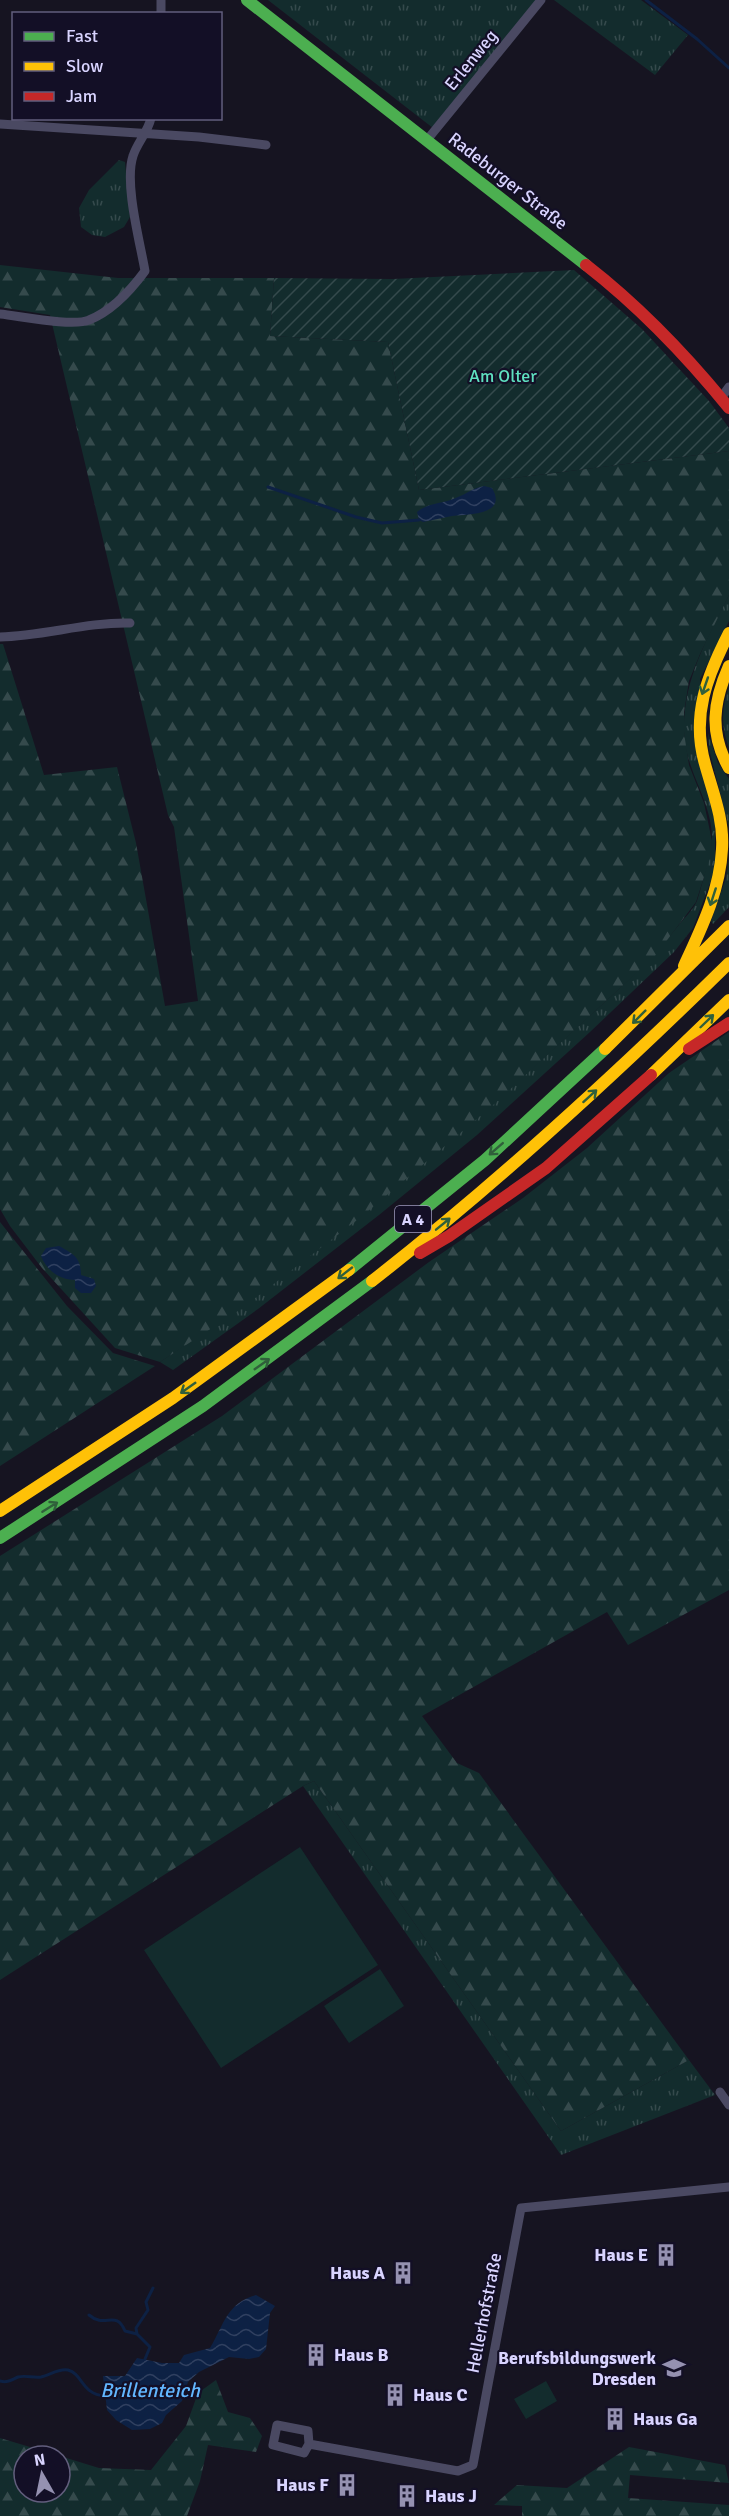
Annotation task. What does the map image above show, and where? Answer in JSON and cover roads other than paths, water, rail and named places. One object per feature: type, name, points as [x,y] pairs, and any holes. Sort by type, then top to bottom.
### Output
[{"type":"main road","name":"Radeburger Straße","points":[[248,0],[619,291],[688,358],[725,403]]},
{"type":"main road","points":[[680,975],[708,912],[717,885],[722,859],[722,829],[716,798],[700,743],[699,707],[713,664],[729,633]]},
{"type":"main road","points":[[729,666],[718,692],[713,726],[716,741],[729,768]]},
{"type":"main road","name":"A 4","points":[[0,1511],[182,1393],[361,1261],[448,1191],[536,1114],[603,1053],[729,926]]},
{"type":"main road","name":"A 4","points":[[0,1538],[163,1434],[320,1322],[398,1261],[547,1136],[616,1073],[729,963]]},
{"type":"main road","points":[[398,1261],[427,1250],[519,1190],[582,1139],[729,1000]]},
{"type":"main road","points":[[655,1071],[729,1023]]},
{"type":"street","name":"Erlenweg","points":[[427,140],[541,0]]},
{"type":"street","points":[[0,314],[55,321],[88,321],[128,294],[145,271],[135,220],[130,170],[133,154],[146,134],[151,120]]},
{"type":"street","points":[[0,124],[266,145]]},
{"type":"street","points":[[725,403],[729,387]]},
{"type":"street","points":[[0,637],[17,637],[111,622],[130,623]]},
{"type":"street","points":[[720,2092],[729,2105]]},
{"type":"street","name":"Hellerhofstraße","points":[[309,2444],[458,2471],[473,2465],[521,2208],[729,2187]]},
{"type":"water","points":[[484,486],[492,488],[496,497],[491,508],[476,513],[423,522],[419,520],[417,512],[422,509]]},
{"type":"water","points":[[59,1246],[76,1257],[80,1264],[81,1275],[94,1279],[96,1286],[91,1293],[81,1293],[75,1288],[75,1280],[59,1276],[46,1266],[41,1256],[46,1248]]},
{"type":"water","name":"Brillenteich","points":[[256,2295],[275,2306],[270,2313],[266,2349],[259,2357],[249,2359],[229,2357],[199,2372],[188,2382],[182,2401],[166,2415],[162,2423],[150,2429],[132,2430],[116,2420],[107,2410],[103,2376],[125,2376],[137,2358],[162,2363],[179,2363],[184,2355],[210,2348],[232,2309]]},
{"type":"waterway","points":[[646,0],[697,39],[729,68]]},
{"type":"waterway","points":[[268,487],[356,517],[382,523],[419,520]]},
{"type":"waterway","points":[[145,2359],[150,2347],[137,2334],[136,2328],[148,2310],[146,2302],[153,2288]]},
{"type":"waterway","points":[[89,2315],[95,2319],[118,2321],[125,2331],[137,2334]]},
{"type":"waterway","points":[[0,2381],[21,2376],[41,2377],[68,2370],[77,2375],[91,2392],[105,2396]]},
{"type":"place","name":"Haus E","points":[[666,2255]]},
{"type":"place","name":"Haus A","points":[[403,2273]]},
{"type":"place","name":"Haus B","points":[[316,2355]]},
{"type":"place","name":"Berufsbildungswerk Dresden","points":[[674,2368]]},
{"type":"place","name":"Haus C","points":[[395,2395]]},
{"type":"place","name":"Haus Ga","points":[[615,2419]]},
{"type":"place","name":"Haus F","points":[[347,2485]]},
{"type":"place","name":"Haus J","points":[[407,2496]]},
{"type":"park label","name":"Am Olter","points":[[503,376]]}]
